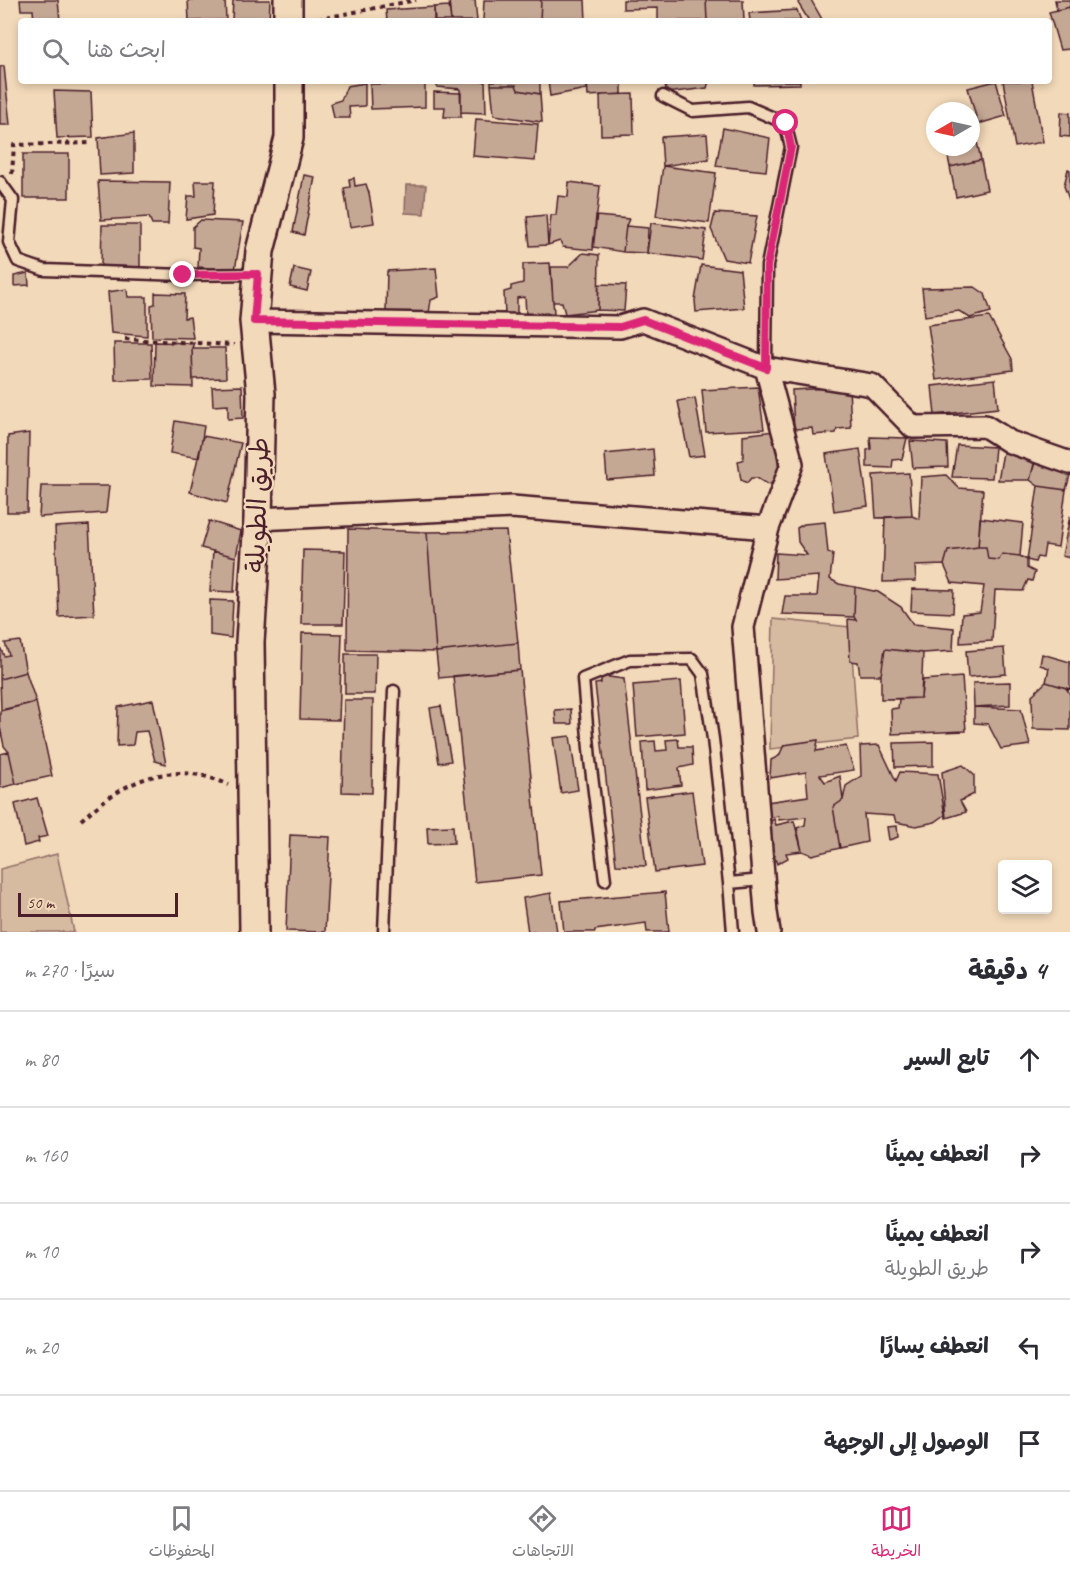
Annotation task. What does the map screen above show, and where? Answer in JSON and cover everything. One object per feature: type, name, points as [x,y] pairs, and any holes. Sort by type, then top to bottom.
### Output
[{"type":"street","points":[[288,0],[288,18]]},
{"type":"street","name":"طريق الطويلة","points":[[254,932],[250,642],[258,519],[261,394],[255,333],[260,251],[289,138],[288,84]]},
{"type":"street","points":[[255,333],[620,327],[643,320],[766,368],[872,385],[913,427],[985,426],[1010,442],[1070,463]]},
{"type":"street","points":[[766,368],[792,464],[768,528],[743,627],[769,932]]},
{"type":"street","points":[[258,519],[512,507],[768,528]]},
{"type":"lane","points":[[663,96],[693,111],[748,108],[786,123],[791,147],[767,266],[766,368]]},
{"type":"lane","points":[[0,182],[13,200],[9,242],[18,261],[44,270],[183,275],[258,274]]},
{"type":"lane","points":[[605,880],[583,680],[630,660],[692,659],[703,674],[713,739],[733,932]]},
{"type":"lane","points":[[384,932],[394,691]]},
{"type":"lane","points":[[729,883],[763,880]]},
{"type":"path","points":[[324,18],[416,0]]},
{"type":"path","points":[[10,195],[14,145],[89,143]]},
{"type":"path","points":[[125,339],[255,333]]},
{"type":"path","points":[[81,820],[101,802],[126,786],[156,774],[190,772],[222,781],[252,796]]},
{"type":"shaded area","points":[[406,185],[426,185],[424,214],[405,213]]},
{"type":"shaded area","points":[[773,619],[850,627],[858,739],[770,749]]},
{"type":"shaded area","points":[[57,854],[74,932],[0,932],[0,869]]},
{"type":"building","points":[[20,0],[58,0],[60,18],[34,18],[33,10],[21,10]]},
{"type":"building","points":[[188,0],[225,0],[226,18],[189,18]]},
{"type":"building","points":[[233,0],[270,0],[269,18],[232,18]]},
{"type":"building","points":[[449,0],[475,0],[477,18],[451,18]]},
{"type":"building","points":[[484,0],[541,0],[540,18],[483,18]]},
{"type":"building","points":[[541,0],[585,0],[586,18],[540,18]]},
{"type":"building","points":[[623,0],[706,0],[707,18],[658,18],[658,8],[623,9]]},
{"type":"building","points":[[706,0],[743,0],[744,18],[707,18]]},
{"type":"building","points":[[802,0],[811,0],[821,18],[807,18],[798,3]]},
{"type":"building","points":[[1055,0],[1070,0],[1070,7],[1057,10]]},
{"type":"building","points":[[449,6],[451,18],[435,18],[434,7]]},
{"type":"building","points":[[434,7],[434,18],[387,18],[386,10]]},
{"type":"building","points":[[1070,7],[1070,49],[1060,50],[1049,12]]},
{"type":"building","points":[[797,10],[800,18],[750,18],[749,13]]},
{"type":"building","points":[[4,66],[10,125],[0,125],[0,67]]},
{"type":"building","points":[[365,84],[365,106],[349,107],[350,118],[334,118],[331,103],[341,100],[347,86]]},
{"type":"building","points":[[370,84],[425,84],[425,107],[371,109]]},
{"type":"building","points":[[437,84],[485,84],[486,113],[461,112],[460,89],[437,87]]},
{"type":"building","points":[[540,84],[540,94],[518,90],[516,85],[491,85]]},
{"type":"building","points":[[548,84],[587,84],[587,89],[550,96]]},
{"type":"building","points":[[587,84],[622,84],[622,94],[588,96]]},
{"type":"building","points":[[665,84],[708,84],[707,88],[666,93]]},
{"type":"building","points":[[754,84],[800,84],[754,85]]},
{"type":"building","points":[[997,84],[1006,116],[980,123],[980,102],[972,102],[968,88]]},
{"type":"building","points":[[1004,84],[1033,84],[1043,142],[1015,147]]},
{"type":"building","points":[[491,85],[516,85],[518,90],[540,94],[542,122],[494,115]]},
{"type":"building","points":[[54,91],[91,92],[93,137],[57,138]]},
{"type":"building","points":[[434,92],[461,93],[461,117],[444,117],[445,107],[434,107]]},
{"type":"building","points":[[633,94],[634,134],[601,135],[600,95]]},
{"type":"building","points":[[1061,112],[1070,113],[1070,137],[1060,136]]},
{"type":"building","points":[[476,119],[538,124],[535,161],[473,156]]},
{"type":"building","points":[[723,128],[770,138],[766,171],[716,166]]},
{"type":"building","points":[[134,133],[134,173],[100,175],[98,138]]},
{"type":"building","points":[[707,134],[709,159],[663,166],[661,137]]},
{"type":"building","points":[[23,154],[69,154],[69,198],[23,198]]},
{"type":"building","points":[[948,156],[980,156],[981,160],[950,167]]},
{"type":"building","points":[[981,160],[987,190],[956,197],[950,167]]},
{"type":"building","points":[[663,166],[716,173],[709,223],[656,216]]},
{"type":"building","points":[[1068,169],[1070,170],[1070,202],[1064,186]]},
{"type":"building","points":[[304,175],[315,177],[304,235],[293,232]]},
{"type":"building","points":[[354,178],[355,186],[366,184],[374,223],[350,227],[344,188],[350,187],[349,179]]},
{"type":"building","points":[[98,181],[170,182],[168,224],[152,224],[149,217],[101,220]]},
{"type":"building","points":[[195,181],[215,181],[213,215],[186,219],[188,196],[196,196]]},
{"type":"building","points":[[569,182],[600,186],[593,250],[563,247],[560,241],[548,245],[551,215],[556,215],[558,196],[568,197]]},
{"type":"building","points":[[715,213],[757,216],[748,263],[724,259],[711,229]]},
{"type":"building","points":[[546,215],[548,245],[530,246],[527,217]]},
{"type":"building","points":[[596,216],[629,219],[623,252],[593,247]]},
{"type":"building","points":[[201,220],[243,222],[235,270],[198,267],[199,248],[193,247],[193,227]]},
{"type":"building","points":[[651,223],[706,230],[702,260],[647,253]]},
{"type":"building","points":[[102,225],[140,225],[140,267],[101,266]]},
{"type":"building","points":[[626,226],[648,228],[647,253],[623,252]]},
{"type":"building","points":[[583,253],[599,255],[598,310],[565,314],[562,302],[553,302],[551,267],[568,267]]},
{"type":"building","points":[[550,263],[554,313],[526,314],[525,297],[517,298],[517,314],[505,315],[504,292],[511,290],[511,286],[523,283],[523,264]]},
{"type":"building","points":[[701,265],[740,270],[744,308],[696,312],[695,300]]},
{"type":"building","points":[[294,268],[311,272],[307,291],[290,287]]},
{"type":"building","points":[[436,268],[439,297],[431,300],[429,313],[386,312],[387,271]]},
{"type":"building","points":[[28,273],[29,285],[14,286],[14,276]]},
{"type":"building","points":[[599,284],[626,285],[624,311],[598,310]]},
{"type":"building","points":[[975,287],[985,294],[991,312],[970,318],[959,311],[925,316],[922,288]]},
{"type":"building","points":[[127,289],[128,297],[147,297],[147,336],[111,333],[108,292]]},
{"type":"building","points":[[155,293],[185,294],[184,318],[190,317],[193,338],[152,337],[151,305],[155,304]]},
{"type":"building","points":[[989,317],[1012,359],[1013,370],[936,380],[928,325]]},
{"type":"building","points":[[155,342],[194,343],[192,348],[193,387],[154,386]]},
{"type":"building","points":[[114,343],[151,343],[152,379],[115,380]]},
{"type":"building","points":[[192,348],[225,348],[226,378],[193,379]]},
{"type":"building","points":[[995,379],[998,408],[935,415],[932,386]]},
{"type":"building","points":[[242,386],[243,418],[228,419],[228,405],[213,406],[212,387]]},
{"type":"building","points":[[758,387],[764,429],[706,432],[702,390]]},
{"type":"building","points":[[849,387],[851,428],[837,429],[836,433],[813,435],[812,428],[794,429],[792,390]]},
{"type":"building","points":[[695,398],[705,455],[689,457],[678,401]]},
{"type":"building","points":[[175,421],[204,426],[199,458],[170,453]]},
{"type":"building","points":[[774,431],[780,479],[768,485],[757,478],[751,478],[747,483],[741,480],[738,461],[743,460],[743,435]]},
{"type":"building","points":[[29,433],[27,512],[7,512],[8,436]]},
{"type":"building","points":[[203,436],[241,443],[227,503],[190,492]]},
{"type":"building","points":[[870,437],[907,438],[902,459],[893,460],[892,468],[867,467],[867,450],[871,449]]},
{"type":"building","points":[[910,441],[947,443],[948,467],[913,468]]},
{"type":"building","points":[[1040,444],[1070,452],[1070,475],[1066,490],[1038,486],[1030,480]]},
{"type":"building","points":[[957,445],[995,447],[992,478],[952,477]]},
{"type":"building","points":[[1004,447],[1036,456],[1030,480],[998,480]]},
{"type":"building","points":[[653,449],[655,476],[607,480],[605,454]]},
{"type":"building","points":[[860,449],[868,506],[834,511],[826,454]]},
{"type":"building","points":[[909,473],[912,516],[876,518],[873,475]]},
{"type":"building","points":[[946,475],[959,488],[983,490],[978,547],[948,551],[944,565],[915,566],[916,581],[883,582],[885,517],[912,516],[919,519],[921,477]]},
{"type":"building","points":[[41,486],[109,486],[106,513],[39,517]]},
{"type":"building","points":[[1038,486],[1066,490],[1058,547],[1045,545],[1043,558],[1037,557],[1035,562],[1027,560]]},
{"type":"building","points":[[1070,516],[1070,558],[1062,556]]},
{"type":"building","points":[[980,518],[1023,523],[1020,556],[1002,554],[999,560],[988,559],[986,547],[978,547]]},
{"type":"building","points":[[209,521],[241,531],[236,557],[201,548]]},
{"type":"building","points":[[825,522],[828,553],[833,554],[830,579],[839,584],[855,587],[854,617],[782,614],[785,596],[817,596],[819,576],[775,579],[776,553],[807,555],[798,542],[797,528],[804,524]]},
{"type":"building","points":[[89,525],[94,615],[59,617],[55,527]]},
{"type":"building","points":[[348,529],[427,532],[436,652],[347,650]]},
{"type":"building","points":[[506,531],[518,643],[436,652],[427,532]]},
{"type":"building","points":[[986,547],[988,559],[999,560],[1002,554],[1020,556],[1027,560],[1027,568],[1035,572],[1032,581],[1028,580],[1023,591],[995,590],[992,641],[960,643],[962,614],[980,612],[984,586],[952,583],[944,565],[948,551]]},
{"type":"building","points":[[303,550],[345,551],[343,624],[301,624]]},
{"type":"building","points":[[213,551],[236,557],[234,592],[210,591]]},
{"type":"building","points":[[855,587],[878,592],[901,607],[913,624],[954,628],[953,651],[923,653],[885,649],[881,675],[860,675],[858,662],[850,661],[848,619],[856,620],[854,617]]},
{"type":"building","points":[[912,589],[954,590],[953,613],[911,611]]},
{"type":"building","points":[[210,600],[233,601],[231,638],[210,635]]},
{"type":"building","points":[[302,633],[342,634],[339,720],[300,719]]},
{"type":"building","points":[[20,641],[26,672],[0,679],[0,647],[4,656],[9,655],[5,643]]},
{"type":"building","points":[[518,643],[520,670],[439,678],[436,652]]},
{"type":"building","points":[[1004,648],[1006,674],[968,677],[966,651]]},
{"type":"building","points":[[885,649],[923,653],[921,698],[881,699],[881,675]]},
{"type":"building","points":[[345,654],[376,654],[375,694],[345,694]]},
{"type":"building","points":[[1042,654],[1070,662],[1070,689],[1046,682],[1049,668],[1040,665]]},
{"type":"building","points":[[520,670],[541,875],[475,882],[453,676]]},
{"type":"building","points":[[26,672],[36,702],[1,710],[0,679]]},
{"type":"building","points":[[601,676],[624,679],[646,866],[616,865],[595,684],[601,683]]},
{"type":"building","points":[[962,677],[966,731],[892,734],[891,709],[898,708],[899,699],[921,698],[923,680]]},
{"type":"building","points":[[681,681],[685,733],[637,737],[633,685]]},
{"type":"building","points":[[1010,682],[1010,705],[974,707],[973,683]]},
{"type":"building","points":[[1046,682],[1066,688],[1070,694],[1070,730],[1033,729],[1032,695]]},
{"type":"building","points":[[153,700],[166,764],[155,761],[147,731],[135,732],[133,745],[117,746],[118,707]]},
{"type":"building","points":[[344,700],[373,700],[372,793],[342,792]]},
{"type":"building","points":[[36,702],[52,776],[16,784],[9,752],[4,746],[0,727],[0,711]]},
{"type":"building","points":[[441,706],[451,761],[439,763],[430,708]]},
{"type":"building","points":[[974,707],[1021,709],[1030,745],[1001,749],[988,724],[974,723]]},
{"type":"building","points":[[571,709],[572,724],[556,724],[555,710]]},
{"type":"building","points":[[570,736],[578,790],[561,793],[553,738]]},
{"type":"building","points":[[678,739],[679,747],[692,747],[693,765],[679,768],[681,785],[645,790],[642,742],[655,741],[656,751],[667,750],[666,740]]},
{"type":"building","points":[[818,740],[816,751],[846,746],[854,770],[820,775],[825,782],[840,776],[843,800],[833,807],[840,848],[812,855],[802,851],[797,828],[805,825],[806,817],[779,820],[778,816],[763,819],[760,803],[808,796],[806,772],[770,778],[771,760],[779,756],[784,745]]},
{"type":"building","points":[[933,742],[933,766],[895,767],[894,743]]},
{"type":"building","points":[[879,745],[896,781],[900,772],[938,774],[945,815],[935,822],[916,826],[896,822],[894,816],[864,814],[867,842],[840,848],[833,807],[843,800],[846,786],[861,776],[860,746]]},
{"type":"building","points":[[9,752],[16,784],[0,788],[0,754]]},
{"type":"building","points":[[963,765],[974,775],[974,794],[960,801],[966,812],[946,818],[942,772]]},
{"type":"building","points":[[692,791],[702,866],[655,872],[645,797]]},
{"type":"building","points":[[37,798],[48,836],[38,838],[39,842],[24,846],[15,804]]},
{"type":"building","points":[[774,819],[776,825],[794,821],[802,851],[786,853],[788,858],[777,864],[764,825]]},
{"type":"building","points":[[453,826],[454,843],[428,844],[427,827]]},
{"type":"building","points":[[897,826],[898,837],[889,840],[887,827]]},
{"type":"building","points":[[290,835],[330,837],[325,932],[286,931]]},
{"type":"building","points":[[665,892],[669,932],[647,932],[646,923],[595,930],[595,932],[564,932],[561,901]]},
{"type":"building","points":[[551,893],[557,932],[528,932],[523,898]]},
{"type":"route","points":[[183,275],[258,274],[254,321],[620,327],[643,320],[766,368],[767,266],[791,147],[786,123]]}]
